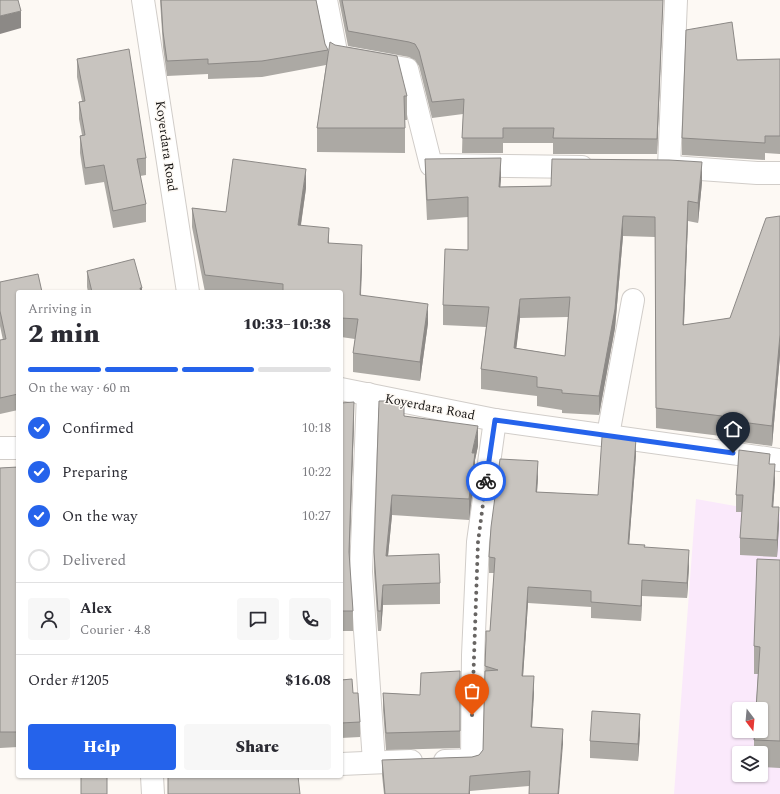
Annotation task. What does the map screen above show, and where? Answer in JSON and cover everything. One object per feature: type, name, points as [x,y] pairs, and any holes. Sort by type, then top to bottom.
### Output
[{"type":"street","name":"Koyerdara Road","points":[[143,0],[188,290]]},
{"type":"street","points":[[326,0],[336,57],[407,69],[431,165],[605,167]]},
{"type":"street","points":[[676,0],[661,167],[757,173],[780,172]]},
{"type":"street","points":[[608,436],[633,300]]},
{"type":"street","name":"Koyerdara Road","points":[[343,389],[495,420],[780,460]]},
{"type":"street","points":[[368,394],[361,572],[374,762]]},
{"type":"street","points":[[343,764],[472,760],[473,655],[478,542],[495,420]]},
{"type":"street","points":[[0,448],[16,448]]},
{"type":"street","points":[[152,778],[153,794]]},
{"type":"shaded area","points":[[696,499],[780,514],[780,794],[674,794]]},
{"type":"building","points":[[0,0],[18,0],[21,11],[0,16]]},
{"type":"building","points":[[161,0],[316,0],[325,44],[328,50],[262,61],[208,64],[208,59],[167,61]]},
{"type":"building","points":[[342,0],[663,0],[657,139],[553,138],[554,128],[503,128],[503,138],[462,138],[464,99],[432,102],[419,51],[415,44],[348,31]]},
{"type":"building","points":[[732,22],[737,60],[780,59],[780,136],[765,136],[765,143],[682,138],[686,30]]},
{"type":"building","points":[[330,42],[335,45],[397,56],[407,96],[404,96],[405,128],[317,128]]},
{"type":"building","points":[[129,49],[146,158],[137,159],[146,204],[113,211],[104,165],[85,168],[80,136],[85,135],[79,102],[85,101],[77,59]]},
{"type":"building","points":[[501,158],[499,187],[551,186],[552,159],[669,160],[702,162],[698,203],[688,201],[683,325],[730,318],[766,218],[780,216],[780,335],[772,426],[721,418],[722,416],[656,408],[655,217],[623,216],[615,309],[599,396],[562,393],[562,390],[537,387],[537,377],[481,369],[489,307],[443,305],[445,249],[468,250],[468,197],[427,200],[425,159]],"holes":[[[570,297],[565,356],[514,348],[520,299]]]},
{"type":"building","points":[[233,159],[306,169],[298,225],[329,228],[328,243],[362,245],[360,295],[428,304],[420,362],[353,353],[358,319],[343,318],[343,290],[283,290],[283,284],[205,275],[192,208],[226,212]]},
{"type":"building","points":[[134,259],[142,288],[140,288],[140,290],[92,290],[87,271]]},
{"type":"building","points":[[38,274],[42,290],[16,290],[16,394],[0,398],[0,340],[6,339],[0,311],[0,282]]},
{"type":"building","points":[[379,401],[404,401],[404,416],[478,426],[472,453],[475,453],[469,499],[392,495],[386,556],[439,554],[440,583],[383,585],[381,611],[378,611],[374,552]]},
{"type":"building","points":[[354,402],[349,552],[353,611],[343,611],[343,403]]},
{"type":"building","points":[[602,437],[636,439],[628,544],[645,545],[644,547],[689,550],[687,583],[642,580],[641,606],[591,602],[591,591],[528,587],[522,676],[534,676],[531,727],[563,729],[558,794],[529,794],[530,771],[470,776],[469,794],[385,794],[382,760],[472,757],[479,755],[483,750],[485,671],[498,670],[485,666],[486,631],[490,631],[495,558],[489,557],[491,527],[500,459],[538,461],[536,492],[598,495]]},
{"type":"building","points":[[739,450],[770,454],[769,464],[775,464],[772,507],[779,507],[777,540],[740,538],[743,495],[736,495]]},
{"type":"building","points":[[16,467],[16,732],[0,732],[0,468]]},
{"type":"building","points":[[757,559],[780,560],[780,741],[754,740],[754,738],[768,738],[768,702],[756,702],[760,647],[754,646]]},
{"type":"building","points":[[460,671],[460,731],[386,733],[383,693],[420,695],[421,673]]},
{"type":"building","points":[[352,679],[353,693],[358,693],[360,722],[343,723],[343,680]]},
{"type":"building","points":[[592,711],[640,714],[638,744],[590,741]]},
{"type":"building","points":[[81,778],[107,778],[107,794],[81,794]]},
{"type":"building","points":[[168,778],[298,778],[300,794],[168,794]]},
{"type":"way so far","points":[[472,715],[478,542],[486,481]]},
{"type":"route","points":[[486,481],[495,420],[733,453]]}]
